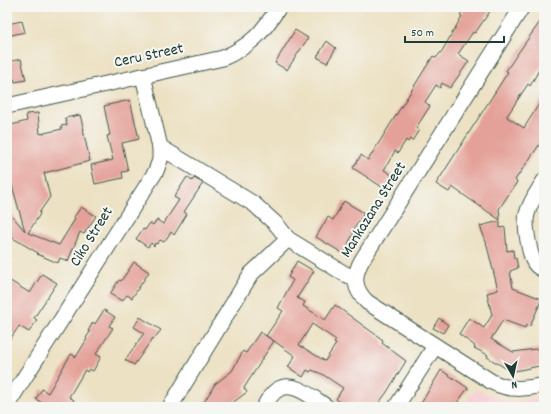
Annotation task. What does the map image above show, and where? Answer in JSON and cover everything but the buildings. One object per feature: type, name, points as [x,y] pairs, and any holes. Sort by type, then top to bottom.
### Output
[{"type":"street","name":"Ceru Street","points":[[7,106],[223,58],[253,41],[264,30],[279,7]]},
{"type":"street","name":"Mankazana Street","points":[[522,7],[362,260],[356,274],[356,278],[358,292],[367,302],[497,385],[519,390],[544,385]]},
{"type":"street","name":"Ciko Street","points":[[7,405],[156,171],[160,160],[160,147],[143,76]]},
{"type":"street","points":[[160,147],[254,204],[277,225],[288,239],[345,274],[356,278]]},
{"type":"street","points":[[544,181],[529,207],[526,216],[526,223],[533,260],[539,268],[544,270]]},
{"type":"street","points":[[170,407],[251,274],[288,239]]},
{"type":"street","points":[[396,407],[435,346]]},
{"type":"street","points":[[264,407],[277,389],[288,386],[296,388],[327,407]]},
{"type":"shaded area","points":[[475,389],[511,403],[544,396],[544,407],[463,407]]}]
